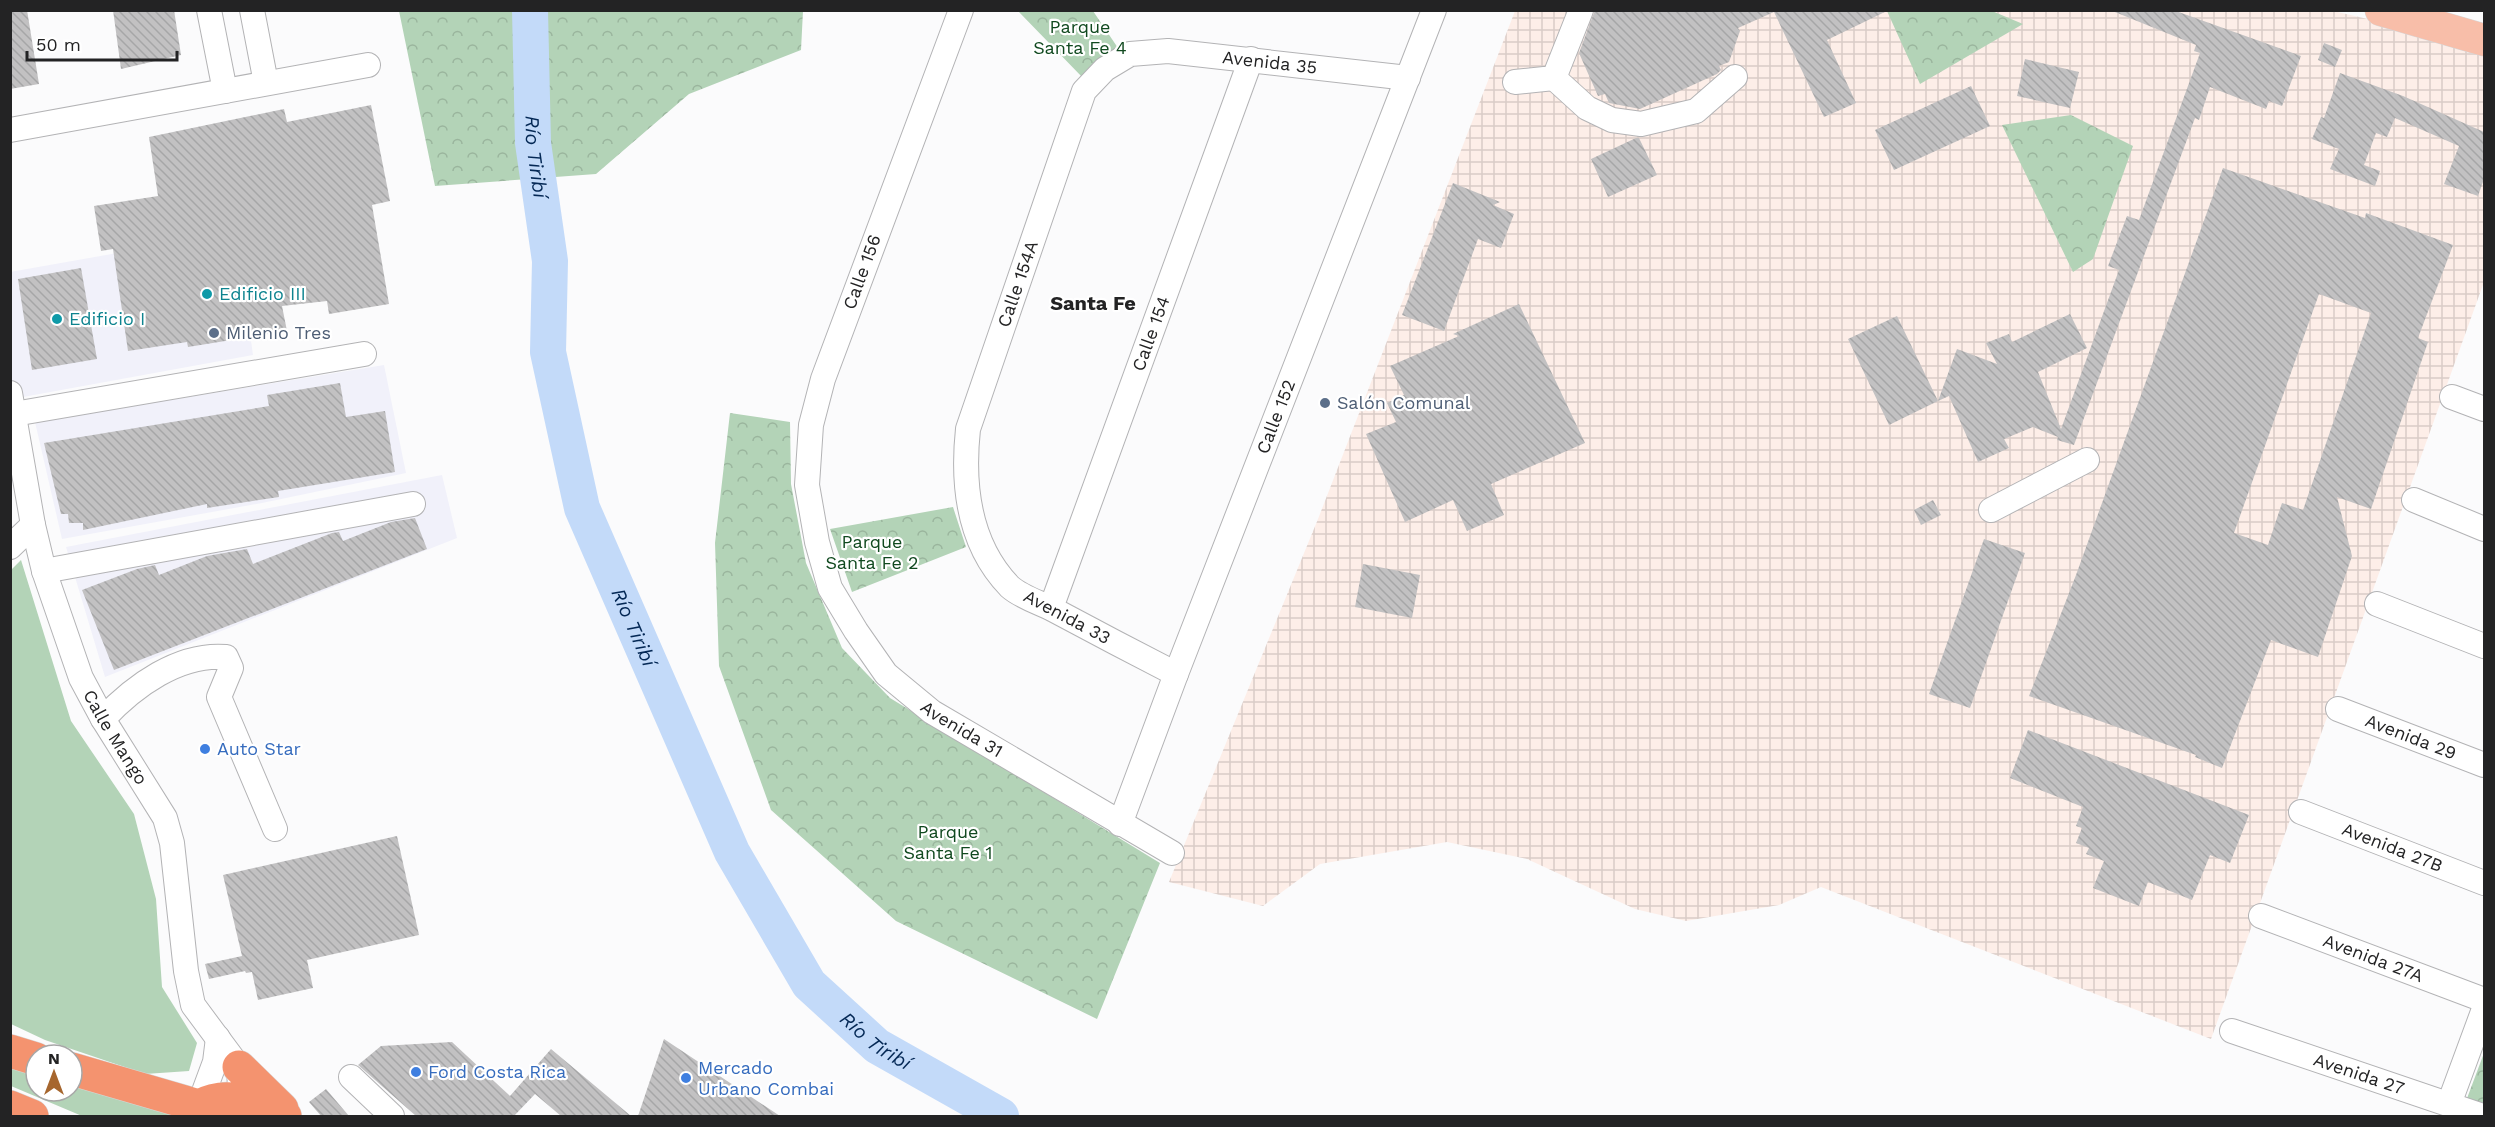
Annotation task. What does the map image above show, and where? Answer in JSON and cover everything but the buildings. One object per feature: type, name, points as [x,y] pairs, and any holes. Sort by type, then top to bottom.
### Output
[{"type":"highway","points":[[84,1072],[203,1105],[236,1094],[290,1116]]},
{"type":"highway","points":[[236,1094],[285,1116]]},
{"type":"highway","points":[[10,1107],[32,1116]]},
{"type":"main road","points":[[2382,10],[2484,40]]},
{"type":"main road","points":[[2436,10],[2484,24]]},
{"type":"street","points":[[210,10],[225,91]]},
{"type":"street","points":[[252,10],[266,83]]},
{"type":"street","name":"Calle 156","points":[[817,542],[807,485],[811,425],[823,379],[961,10]]},
{"type":"street","name":"Calle 152","points":[[1120,824],[1434,10]]},
{"type":"street","points":[[1554,78],[1581,10]]},
{"type":"street","name":"Avenida 35","points":[[1130,54],[1168,51],[1408,78]]},
{"type":"street","name":"Calle 154A","points":[[978,538],[969,504],[964,464],[968,429],[1084,91],[1105,69],[1130,54]]},
{"type":"street","name":"Calle 154","points":[[1050,608],[1251,59]]},
{"type":"street","points":[[10,130],[368,65]]},
{"type":"street","points":[[1515,82],[1554,78],[1587,108],[1612,120],[1641,124],[1696,111],[1735,77]]},
{"type":"street","points":[[12,403],[364,354]]},
{"type":"street","points":[[2452,397],[2484,409]]},
{"type":"street","name":"Calle Mango","points":[[12,403],[33,525],[44,571],[81,678],[103,719],[165,818],[172,843],[186,971],[193,1005],[218,1038],[236,1094]]},
{"type":"street","points":[[1991,510],[2087,460]]},
{"type":"street","points":[[2414,500],[2484,528]]},
{"type":"street","points":[[44,571],[413,504]]},
{"type":"street","points":[[10,547],[33,525]]},
{"type":"street","name":"Avenida 33","points":[[978,538],[993,564],[1012,588],[1176,674]]},
{"type":"street","name":"Avenida 31","points":[[817,542],[831,588],[856,631],[886,674],[932,712],[1172,853]]},
{"type":"street","points":[[2377,604],[2484,646]]},
{"type":"street","points":[[103,719],[144,681],[181,665],[213,656],[226,657],[231,668],[219,697],[274,829]]},
{"type":"street","name":"Avenida 29","points":[[2338,709],[2484,765]]},
{"type":"street","name":"Avenida 27B","points":[[2301,812],[2484,883]]},
{"type":"street","name":"Avenida 27A","points":[[2261,916],[2484,1000]]},
{"type":"street","points":[[2449,1104],[2484,1010]]},
{"type":"street","name":"Avenida 27","points":[[2232,1031],[2483,1116]]},
{"type":"street","points":[[203,1105],[218,1038]]},
{"type":"street","points":[[351,1077],[392,1116]]},
{"type":"shaded area","points":[[2329,10],[2484,46],[2484,282],[2211,1039],[1821,887],[1779,905],[1686,921],[1635,909],[1527,859],[1447,842],[1320,864],[1263,906],[1169,882],[1318,519],[1515,11]]},
{"type":"shaded area","points":[[236,232],[253,355],[12,399],[10,272]]},
{"type":"shaded area","points":[[384,365],[406,473],[262,503],[62,539],[35,422]]},
{"type":"shaded area","points":[[442,475],[457,538],[105,677],[66,547]]},
{"type":"green space","points":[[399,10],[803,11],[801,50],[689,94],[596,174],[435,186]]},
{"type":"green space","name":"Parque Santa Fe 4","points":[[1018,11],[1093,11],[1118,48],[1083,78]]},
{"type":"green space","points":[[1887,11],[1992,11],[2023,24],[1920,84]]},
{"type":"green space","points":[[2071,115],[2133,146],[2093,259],[2073,272],[2002,125]]},
{"type":"green space","name":"Parque Santa Fe 1","points":[[730,413],[790,422],[791,484],[806,563],[842,648],[890,698],[1160,863],[1097,1019],[896,921],[771,810],[719,666],[715,543]]},
{"type":"green space","name":"Parque Santa Fe 2","points":[[953,507],[966,547],[852,592],[830,529]]},
{"type":"green space","points":[[21,560],[71,721],[134,814],[156,899],[162,987],[197,1043],[189,1071],[145,1074],[84,1053],[84,1043],[54,1043],[11,1024],[10,571]]},
{"type":"green space","points":[[2484,1053],[2484,1108],[2466,1101]]},
{"type":"green space","points":[[10,1064],[24,1069],[24,1091],[11,1086]]},
{"type":"green space","points":[[84,1087],[174,1112],[174,1116],[82,1116],[51,1103],[84,1103]]},
{"type":"waterway","name":"Río Tiribí","points":[[530,10],[533,143],[550,261],[548,352],[582,508],[732,852],[809,984],[877,1046],[1001,1116]]},
{"type":"place","name":"Edificio III","points":[[207,294]]},
{"type":"place","name":"Edificio I","points":[[57,319]]},
{"type":"place","name":"Milenio Tres","points":[[214,333]]},
{"type":"place","name":"Salón Comunal","points":[[1325,403]]},
{"type":"place","name":"Auto Star","points":[[205,749]]},
{"type":"place","name":"Ford Costa Rica","points":[[416,1072]]},
{"type":"place","name":"Mercado Urbano Combai","points":[[686,1078]]},
{"type":"district","name":"Santa Fe","points":[[1093,303]]}]
